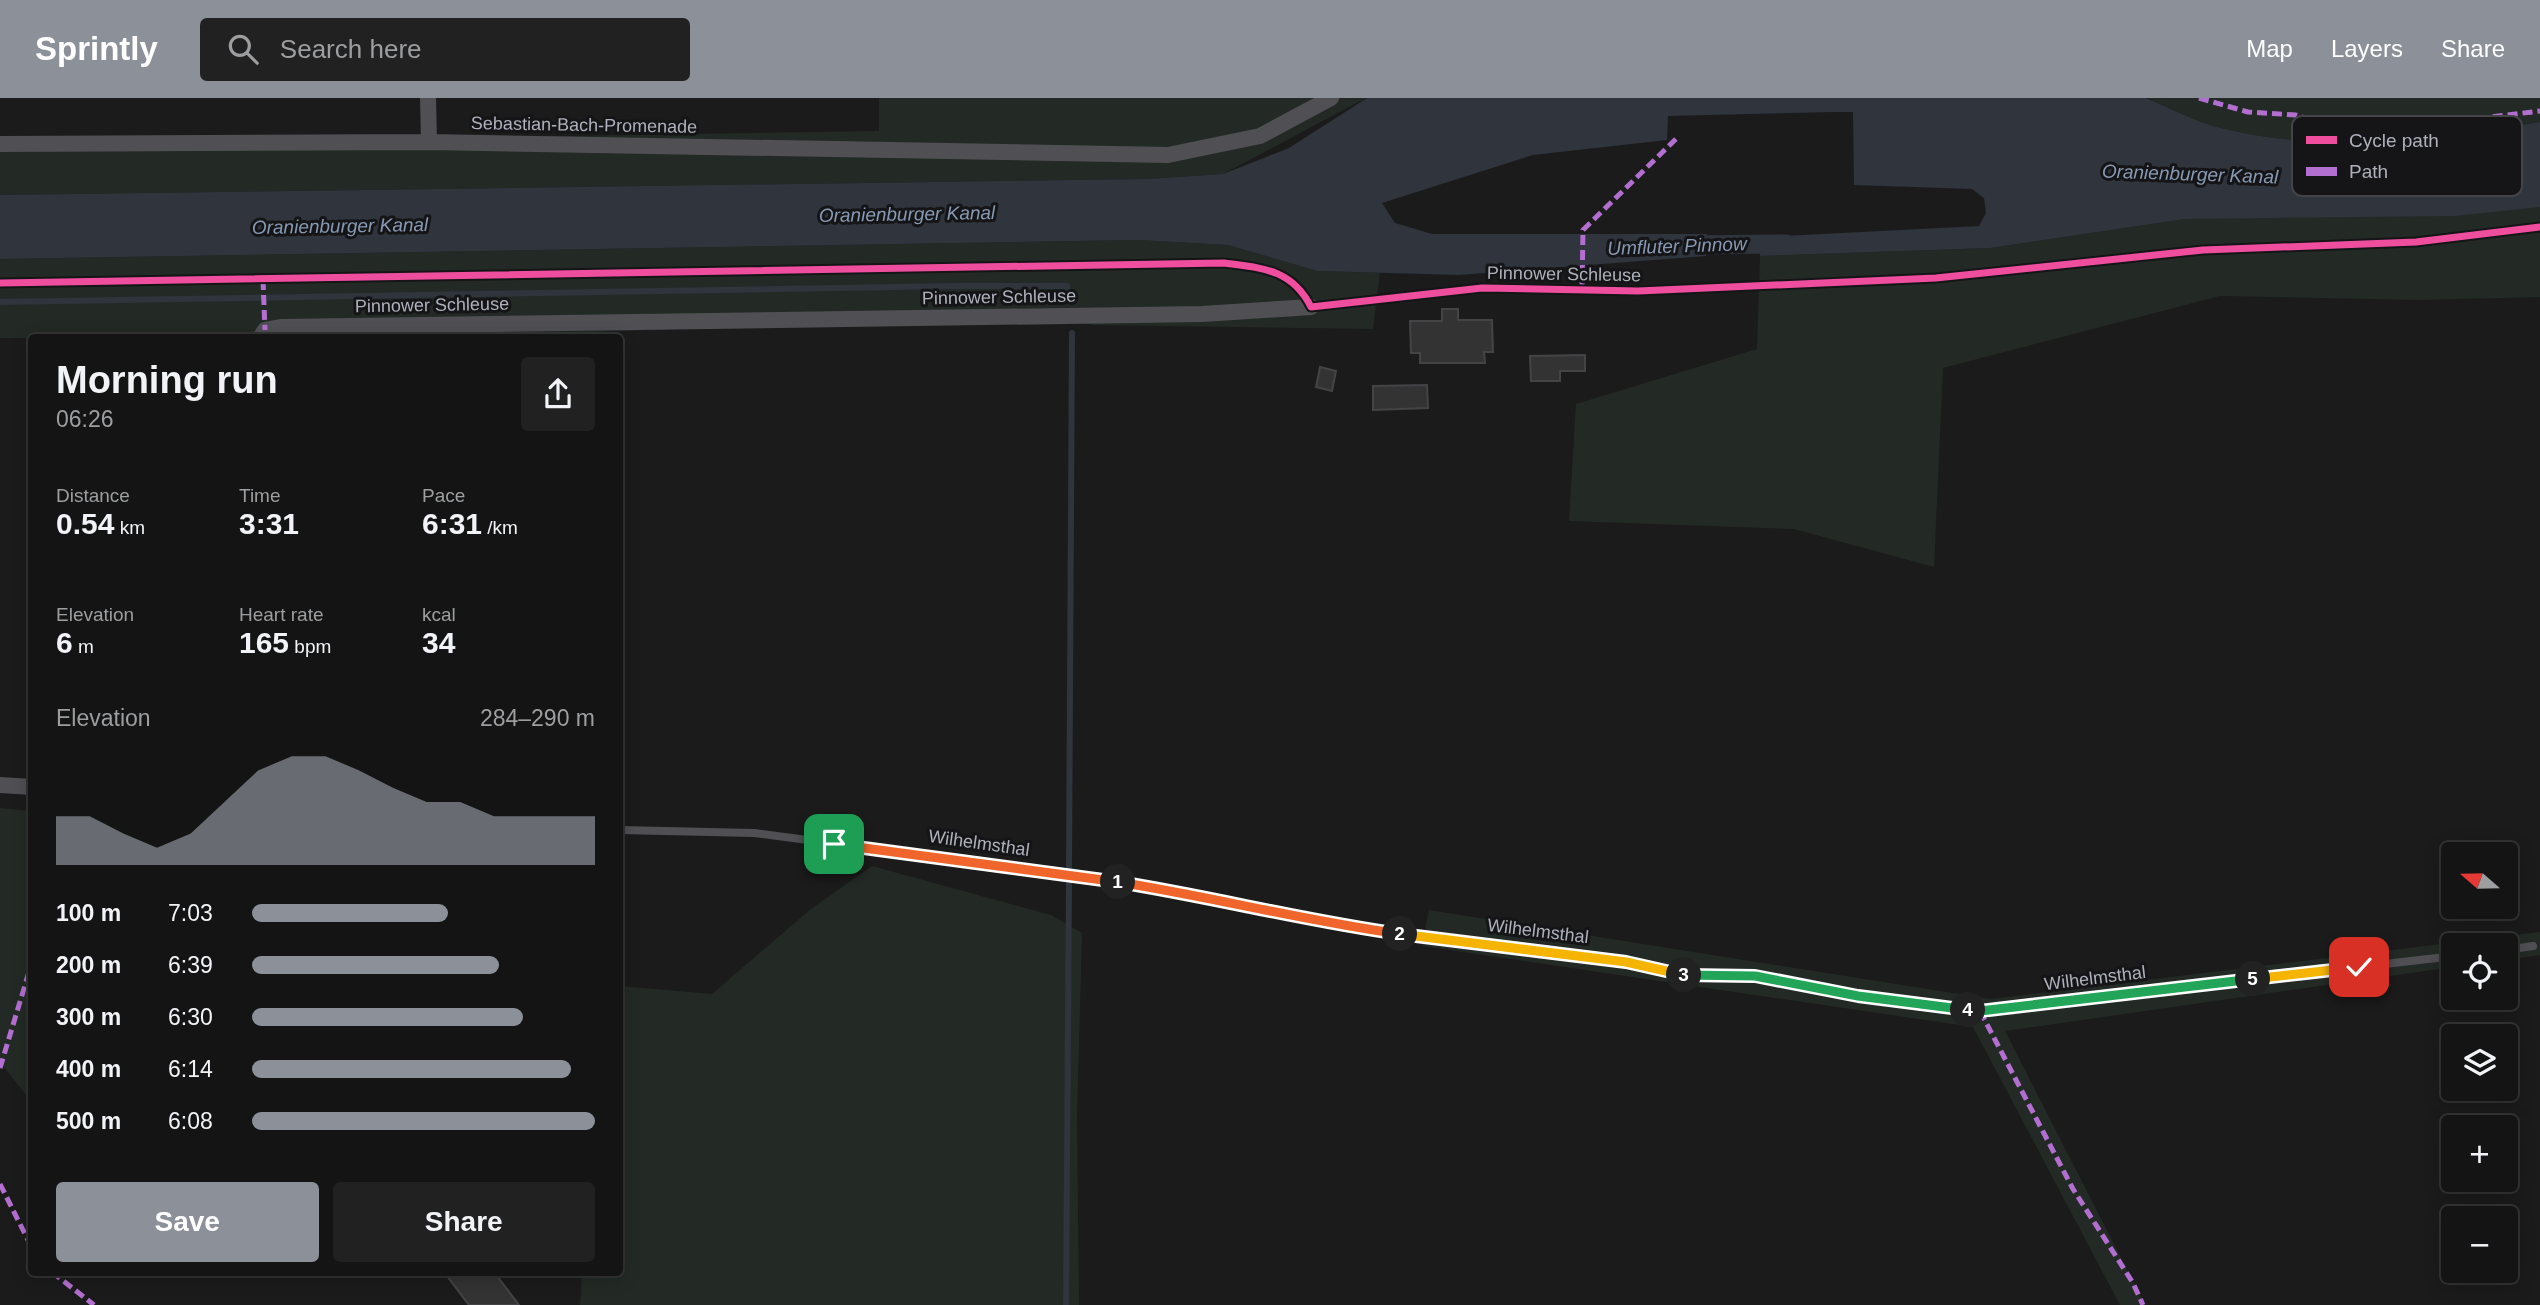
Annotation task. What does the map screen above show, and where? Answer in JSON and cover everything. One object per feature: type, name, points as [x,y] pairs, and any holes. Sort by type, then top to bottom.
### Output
[{"type":"street","points":[[428,98],[429,142]]},
{"type":"street","name":"Sebastian-Bach-Promenade","points":[[0,144],[429,142],[1168,155],[1260,136],[1331,98]]},
{"type":"street","name":"Pinnower Schleuse","points":[[263,334],[282,327],[1202,314],[1311,307]]},
{"type":"street","points":[[0,785],[28,787]]},
{"type":"lane","name":"Pinnower Schleuse","points":[[1311,307],[1482,288],[1638,291],[1733,286]]},
{"type":"lane","name":"Wilhelmsthal","points":[[623,830],[754,833],[1206,896],[1329,924],[1626,962],[1681,975],[1755,976],[1858,996],[1980,1011],[2441,958]]},
{"type":"lane","points":[[2518,948],[2533,946]]},
{"type":"shaded area","points":[[879,98],[1366,98],[1223,174],[1148,179],[0,195],[0,145],[879,131]]},
{"type":"shaded area","points":[[2147,98],[2540,98],[2540,122],[2522,125],[2522,116],[2292,116],[2292,139],[2260,136],[2193,119]]},
{"type":"shaded area","points":[[2540,206],[2540,297],[2419,300],[2220,296],[1943,368],[1934,567],[1794,529],[1569,521],[1576,404],[1757,349],[1760,256],[1990,248],[2185,219]]},
{"type":"shaded area","points":[[1138,240],[1228,245],[1317,271],[1380,273],[1373,329],[1094,325],[1048,316],[537,334],[28,334],[28,338],[0,338],[0,259]]},
{"type":"shaded area","points":[[0,808],[28,811],[28,1097],[0,1062]]},
{"type":"shaded area","points":[[872,866],[1051,915],[1082,933],[1077,1118],[1079,1305],[580,1305],[582,1276],[623,1276],[623,986],[712,994],[811,909]]},
{"type":"shaded area","points":[[1429,910],[1990,999],[2441,944],[2441,969],[2005,1031],[2145,1305],[2120,1305],[1973,1027],[1422,946]]},
{"type":"shaded area","points":[[2540,932],[2540,955],[2518,958],[2518,935]]},
{"type":"water","name":"Oranienburger Kanal","points":[[1367,98],[2146,98],[2221,128],[2292,139],[2292,196],[2522,196],[2522,125],[2540,122],[2540,207],[2454,216],[2185,219],[1990,248],[1760,256],[1761,237],[1979,226],[1986,213],[1984,198],[1972,189],[1854,185],[1853,112],[1835,112],[1668,116],[1667,140],[1533,155],[1382,203],[1395,223],[1432,234],[1707,234],[1706,256],[1459,275],[1317,271],[1228,245],[1138,240],[0,259],[0,195],[1148,179],[1223,174],[1289,148]]},
{"type":"building","points":[[1442,309],[1458,309],[1458,320],[1492,320],[1493,352],[1484,352],[1485,363],[1420,363],[1420,353],[1411,353],[1410,321],[1442,321]]},
{"type":"building","points":[[1585,355],[1585,371],[1560,371],[1560,381],[1531,381],[1530,356]]},
{"type":"building","points":[[1320,367],[1336,371],[1332,391],[1316,387]]},
{"type":"building","points":[[1427,385],[1428,408],[1373,410],[1373,386]]},
{"type":"building","points":[[447,1276],[497,1276],[519,1305],[469,1305]]},
{"type":"waterway","name":"Umfluter Pinnow","points":[[1683,245],[1786,244]]},
{"type":"waterway","points":[[0,302],[955,286],[1067,286],[1068,297]]},
{"type":"waterway","points":[[1069,867],[1072,333]]},
{"type":"waterway","points":[[1066,1305],[1069,883]]},
{"type":"marked path","points":[[2199,98],[2248,112],[2299,116]]},
{"type":"marked path","points":[[2499,116],[2540,111]]},
{"type":"marked path","points":[[1582,290],[1583,230],[1679,136]]},
{"type":"marked path","points":[[263,280],[265,330]]},
{"type":"marked path","points":[[0,1068],[28,975]]},
{"type":"marked path","points":[[1980,1011],[2073,1189],[2133,1283],[2143,1305]]},
{"type":"marked path","points":[[0,1184],[28,1240]]},
{"type":"marked path","points":[[57,1276],[94,1305]]},
{"type":"cycle path","points":[[0,283],[1224,263],[1263,269],[1285,278],[1295,285],[1311,307],[1482,288],[1638,291],[1936,278],[2203,250],[2416,242],[2540,227]]},
{"type":"route","points":[[834,844],[1074,875],[1206,896],[1329,924],[1418,937],[1551,951],[1626,962],[1681,975],[1755,976],[1858,996],[1980,1011],[2359,967]]}]
